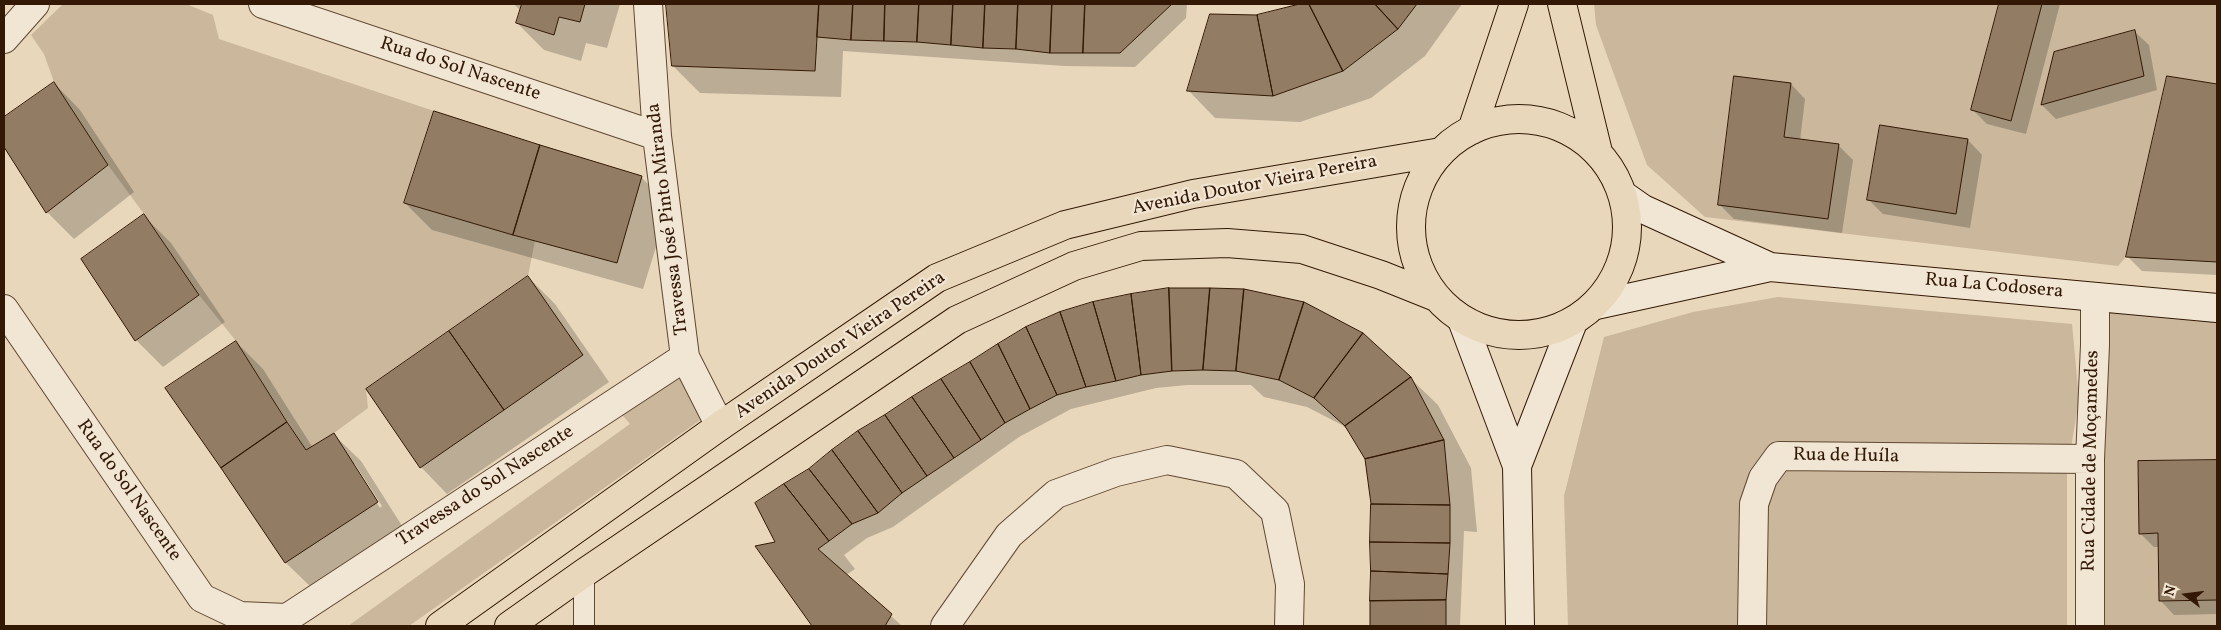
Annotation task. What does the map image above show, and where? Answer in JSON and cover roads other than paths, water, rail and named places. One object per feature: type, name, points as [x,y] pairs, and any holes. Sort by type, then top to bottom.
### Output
[{"type":"main road","points":[[1472,130],[1514,4]]},
{"type":"main road","points":[[1562,4],[1598,152]]},
{"type":"main road","points":[[1524,118],[1551,123],[1576,134],[1598,152],[1613,172],[1623,195],[1628,224],[1625,254],[1614,281],[1596,304],[1573,322],[1546,333],[1517,336],[1489,332],[1462,320],[1436,297],[1420,270],[1412,240],[1413,208],[1423,178],[1441,152],[1455,140],[1472,130],[1497,121],[1524,118]]},
{"type":"main road","name":"Avenida Doutor Vieira Pereira","points":[[440,626],[720,426],[937,278],[1065,225],[1192,194],[1441,152]]},
{"type":"main road","name":"Avenida Doutor Vieira Pereira","points":[[509,626],[584,572],[956,320],[1074,266],[1141,246],[1227,243],[1302,249],[1381,275],[1436,297]]},
{"type":"street","points":[[4,39],[35,4]]},
{"type":"street","name":"Rua do Sol Nascente","points":[[263,4],[657,136]]},
{"type":"street","name":"Travessa José Pinto Miranda","points":[[648,4],[657,136],[685,356],[720,426]]},
{"type":"street","name":"Rua La Codosera","points":[[1623,195],[1643,208],[1770,267]]},
{"type":"street","name":"Rua La Codosera","points":[[1596,304],[1770,267],[2217,308]]},
{"type":"street","name":"Rua Cidade de Moçamedes","points":[[2090,626],[2090,460],[2095,296]]},
{"type":"street","name":"Rua do Sol Nascente","points":[[4,309],[202,598],[240,616],[287,618]]},
{"type":"street","points":[[1462,320],[1517,466],[1520,626]]},
{"type":"street","points":[[1517,466],[1573,322]]},
{"type":"street","name":"Travessa do Sol Nascente","points":[[287,618],[685,356]]},
{"type":"street","name":"Rua de Huíla","points":[[1752,626],[1754,504],[1763,478],[1779,456],[2090,460]]},
{"type":"street","points":[[946,626],[1009,534],[1056,494],[1116,472],[1167,460],[1236,474],[1275,511],[1290,584],[1290,626]]},
{"type":"lane","points":[[584,572],[584,626]]}]
